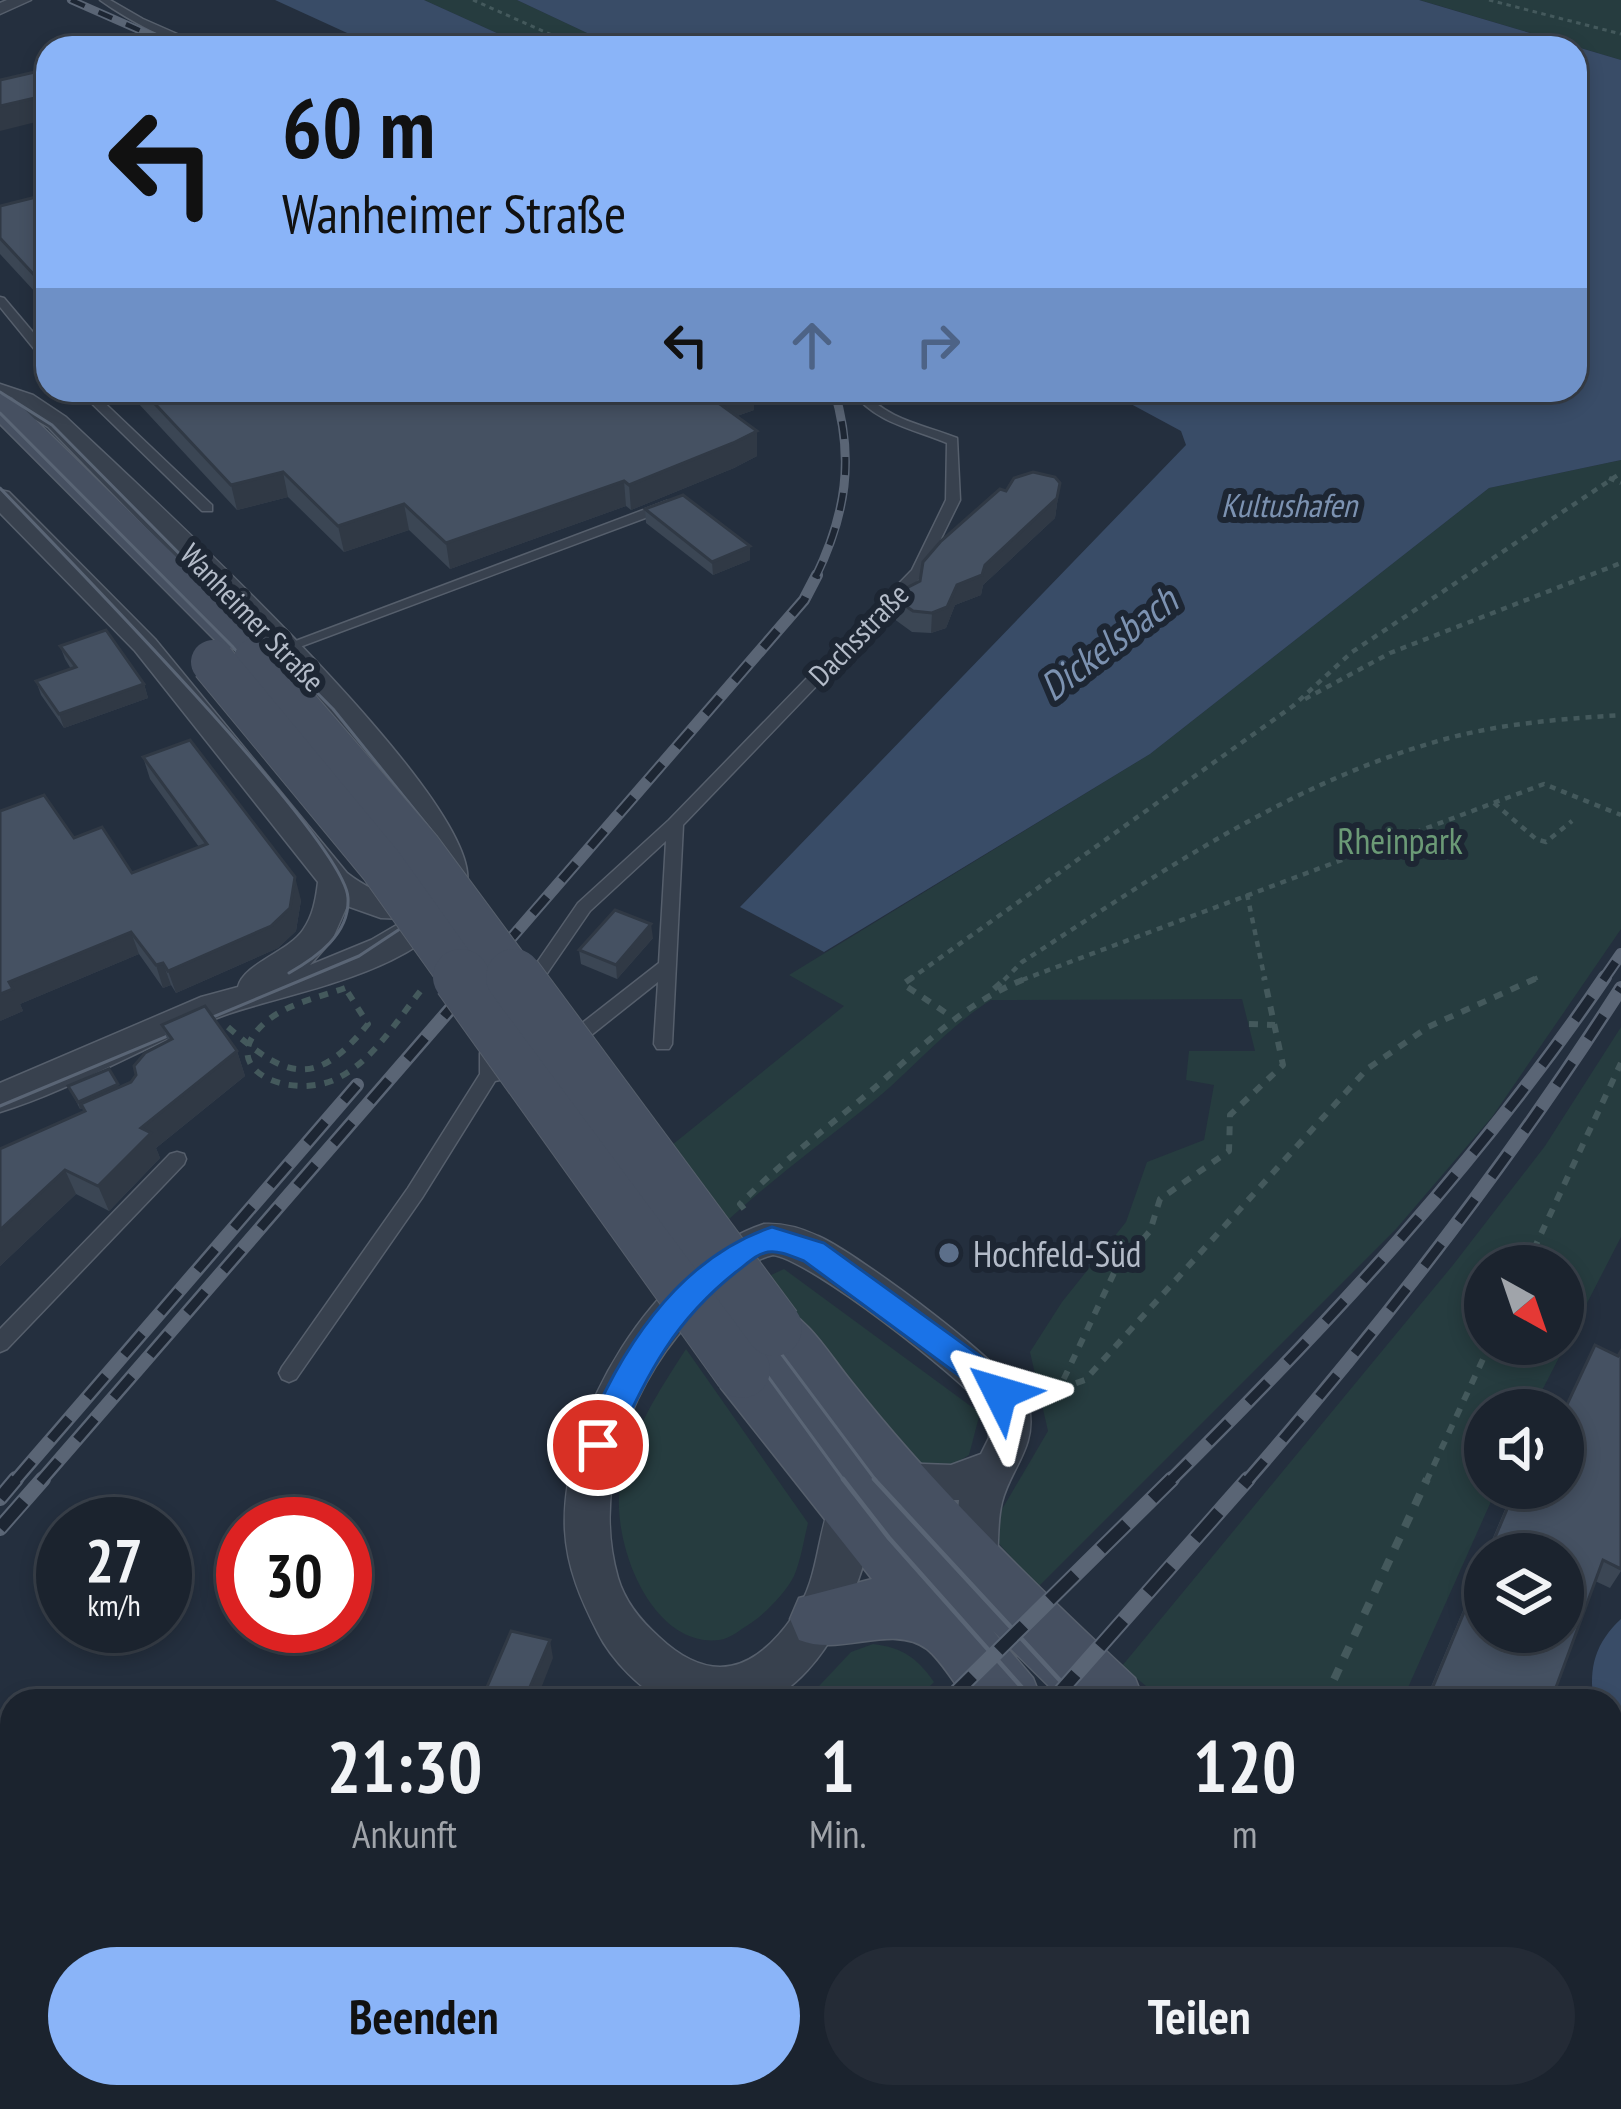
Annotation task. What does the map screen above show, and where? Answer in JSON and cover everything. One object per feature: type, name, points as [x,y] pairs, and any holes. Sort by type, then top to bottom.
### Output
[{"type":"street","points":[[0,9],[22,0]]},
{"type":"street","name":"Wanheimer Straße","points":[[0,392],[24,400],[57,422],[245,650],[381,865],[758,1349],[958,1595],[1003,1689]]},
{"type":"street","name":"Wanheimer Straße","points":[[0,404],[245,650]]},
{"type":"street","name":"Wanheimer Straße","points":[[0,443],[428,811],[445,842],[451,886]]},
{"type":"street","points":[[0,498],[12,524],[145,645],[335,881],[365,905],[388,910],[419,905],[451,886]]},
{"type":"street","points":[[0,1099],[213,1006],[278,971],[315,942],[331,917],[335,881]]},
{"type":"street","points":[[213,1006],[295,984],[391,945],[433,916],[451,886]]},
{"type":"street","points":[[697,1689],[681,1685],[629,1642],[605,1602],[584,1530],[586,1491],[614,1404],[662,1325],[703,1281],[746,1248],[772,1239],[814,1252],[976,1370],[1009,1405],[1010,1438],[980,1502],[958,1595],[822,1619]]},
{"type":"street","points":[[709,1689],[748,1684],[777,1666],[822,1619],[874,1495],[951,1484],[992,1469]]},
{"type":"street","name":"Wanheimer Straße","points":[[958,1595],[1094,1689]]},
{"type":"lane","points":[[104,0],[176,36]]},
{"type":"lane","points":[[0,300],[36,344]]},
{"type":"lane","points":[[97,402],[207,508]]},
{"type":"lane","name":"Dachsstraße","points":[[675,824],[918,572],[953,500],[952,441],[892,419],[865,402]]},
{"type":"lane","points":[[245,650],[678,501]]},
{"type":"lane","points":[[663,1044],[675,824]]},
{"type":"lane","points":[[289,1373],[415,1192],[489,1075],[489,1053],[584,908],[675,824]]},
{"type":"lane","points":[[489,1075],[532,1064],[581,1036],[667,966]]},
{"type":"lane","points":[[0,1343],[177,1159]]},
{"type":"path","points":[[472,0],[554,36]]},
{"type":"path","points":[[1489,0],[1621,34]]},
{"type":"path","points":[[1293,706],[1352,652],[1621,473]]},
{"type":"path","points":[[1609,478],[1621,483]]},
{"type":"path","points":[[952,1017],[903,984],[1293,706],[1390,653],[1621,563]]},
{"type":"path","points":[[772,1239],[740,1204],[797,1147],[859,1101],[1022,962],[1254,816],[1368,760],[1474,732],[1621,715]]},
{"type":"path","points":[[992,991],[1544,784],[1621,815]]},
{"type":"path","points":[[1494,803],[1546,842],[1572,820]]},
{"type":"path","points":[[1059,1389],[1105,1290],[1150,1231],[1160,1199],[1228,1151],[1230,1115],[1283,1065],[1247,894]]},
{"type":"path","points":[[1009,1405],[1077,1386],[1099,1366],[1367,1069],[1436,1020],[1540,976]]},
{"type":"path","points":[[213,1006],[263,1060],[285,1072],[305,1074],[331,1065],[368,1024],[346,988],[263,1024],[250,1046],[250,1063],[261,1078],[278,1088],[302,1089],[334,1082],[350,1071],[430,981]]},
{"type":"path","points":[[1249,1024],[1275,1025]]},
{"type":"path","points":[[1536,1245],[1621,1063]]},
{"type":"path","points":[[1330,1689],[1480,1365]]},
{"type":"green space","points":[[424,0],[517,0],[594,36],[504,36]]},
{"type":"green space","points":[[1419,0],[1621,0],[1621,60],[1587,50],[1587,36],[1541,36]]},
{"type":"green space","name":"Rheinpark","points":[[1621,460],[1621,929],[1492,1117],[1396,1229],[1038,1587],[993,1537],[1001,1511],[1048,1431],[1030,1352],[1062,1302],[1126,1222],[1147,1162],[1204,1140],[1214,1085],[1186,1080],[1189,1051],[1255,1051],[1242,999],[991,1000],[727,1221],[672,1145],[844,1006],[789,975],[1150,754],[1489,488]]},
{"type":"green space","points":[[1621,1027],[1621,1237],[1584,1309],[1584,1245],[1468,1245],[1545,1146]]},
{"type":"green space","points":[[1464,1251],[1464,1365],[1555,1365],[1543,1389],[1464,1389],[1464,1509],[1488,1509],[1477,1533],[1464,1533],[1464,1562],[1407,1689],[1150,1689],[1122,1666]]},
{"type":"green space","points":[[784,1269],[980,1413],[969,1455],[948,1466],[931,1468],[908,1456],[888,1436],[769,1276]]},
{"type":"green space","points":[[686,1349],[808,1523],[786,1589],[757,1619],[719,1640],[694,1638],[654,1608],[628,1558],[621,1530],[621,1481],[632,1446]]},
{"type":"green space","points":[[873,1644],[893,1648],[908,1655],[934,1682],[927,1689],[816,1689],[851,1652]]},
{"type":"water","points":[[275,0],[424,0],[504,36],[354,36]]},
{"type":"water","name":"Kultushafen","points":[[517,0],[1419,0],[1540,36],[594,36]]},
{"type":"water","name":"Kultushafen","points":[[1587,50],[1621,60],[1621,460],[1489,488],[1150,754],[824,952],[740,907],[1186,445],[1181,431],[1127,402],[1587,402]]},
{"type":"water","points":[[1621,1619],[1621,1689],[1593,1689],[1596,1656]]},
{"type":"building","points":[[36,72],[36,98],[0,106],[0,80]]},
{"type":"building","points":[[36,197],[36,277],[0,238],[0,206]]},
{"type":"building","points":[[153,402],[717,402],[757,431],[629,485],[624,481],[446,543],[404,504],[338,526],[283,472],[231,485]]},
{"type":"building","points":[[1033,472],[1055,477],[1060,483],[1057,498],[985,565],[982,575],[957,585],[947,607],[932,613],[913,611],[891,596],[920,581],[923,562],[941,541],[1000,489],[1006,491],[1014,478]]},
{"type":"building","points":[[683,495],[750,546],[712,562],[645,509]]},
{"type":"building","points":[[106,630],[144,684],[59,714],[36,681],[76,667],[60,646]]},
{"type":"building","points":[[190,740],[295,877],[290,908],[271,926],[168,971],[163,963],[156,965],[131,932],[9,982],[13,989],[0,994],[0,811],[44,795],[74,838],[102,827],[132,873],[207,844],[143,757]]},
{"type":"building","points":[[615,910],[651,924],[616,965],[579,950]]},
{"type":"building","points":[[205,1006],[237,1051],[141,1128],[151,1133],[98,1186],[65,1170],[0,1230],[0,1149],[85,1111],[81,1104],[131,1082],[136,1075],[134,1066],[145,1053],[172,1039],[162,1025]]},
{"type":"building","points":[[109,1069],[118,1084],[78,1102],[68,1086]]},
{"type":"building","points":[[1595,1345],[1618,1356],[1621,1351],[1621,1569],[1603,1560],[1584,1612],[1584,1533],[1497,1533],[1507,1509],[1584,1509],[1584,1389],[1574,1389]]},
{"type":"building","points":[[1464,1612],[1464,1653],[1569,1653],[1555,1689],[1432,1689]]},
{"type":"building","points":[[511,1631],[550,1640],[529,1689],[486,1689]]},
{"type":"tram line","points":[[0,392],[52,425],[333,709],[430,829],[441,862],[441,881],[435,891]]},
{"type":"tram line","points":[[0,413],[232,646],[435,891]]},
{"type":"tram line","points":[[0,488],[194,693],[301,818],[335,866],[348,898],[344,923],[320,952],[289,973]]},
{"type":"tram line","points":[[223,660],[355,817]]},
{"type":"tram line","points":[[0,1106],[359,956],[421,915],[435,891]]},
{"type":"tram line","points":[[435,891],[877,1482]]},
{"type":"tram line","points":[[457,950],[845,1482]]},
{"type":"tram line","points":[[843,1479],[1023,1689]]},
{"type":"tram line","points":[[874,1479],[1068,1689]]},
{"type":"railway","points":[[71,0],[153,36]]},
{"type":"railway","points":[[815,578],[834,532],[844,486],[844,439],[837,402]]},
{"type":"railway","points":[[475,980],[804,600],[817,575]]},
{"type":"railway","points":[[1603,980],[1621,954]]},
{"type":"railway","points":[[40,1482],[478,977]]},
{"type":"railway","points":[[1170,1481],[1399,1240],[1506,1112],[1605,977]]},
{"type":"railway","points":[[1246,1482],[1443,1242],[1621,988]]},
{"type":"railway","points":[[14,1482],[357,1085]]},
{"type":"railway","points":[[0,1498],[16,1479]]},
{"type":"railway","points":[[0,1528],[43,1479]]},
{"type":"railway","points":[[1063,1689],[1248,1479]]},
{"type":"railway","points":[[959,1689],[1170,1481]]},
{"type":"place","name":"Hochfeld-Süd","points":[[949,1253]]},
{"type":"route","points":[[598,1445],[614,1404],[662,1325],[703,1281],[746,1248],[772,1239],[814,1252],[976,1370],[1000,1393]]},
{"type":"water label","name":"Dickelsbach","points":[[1108,643]]}]
